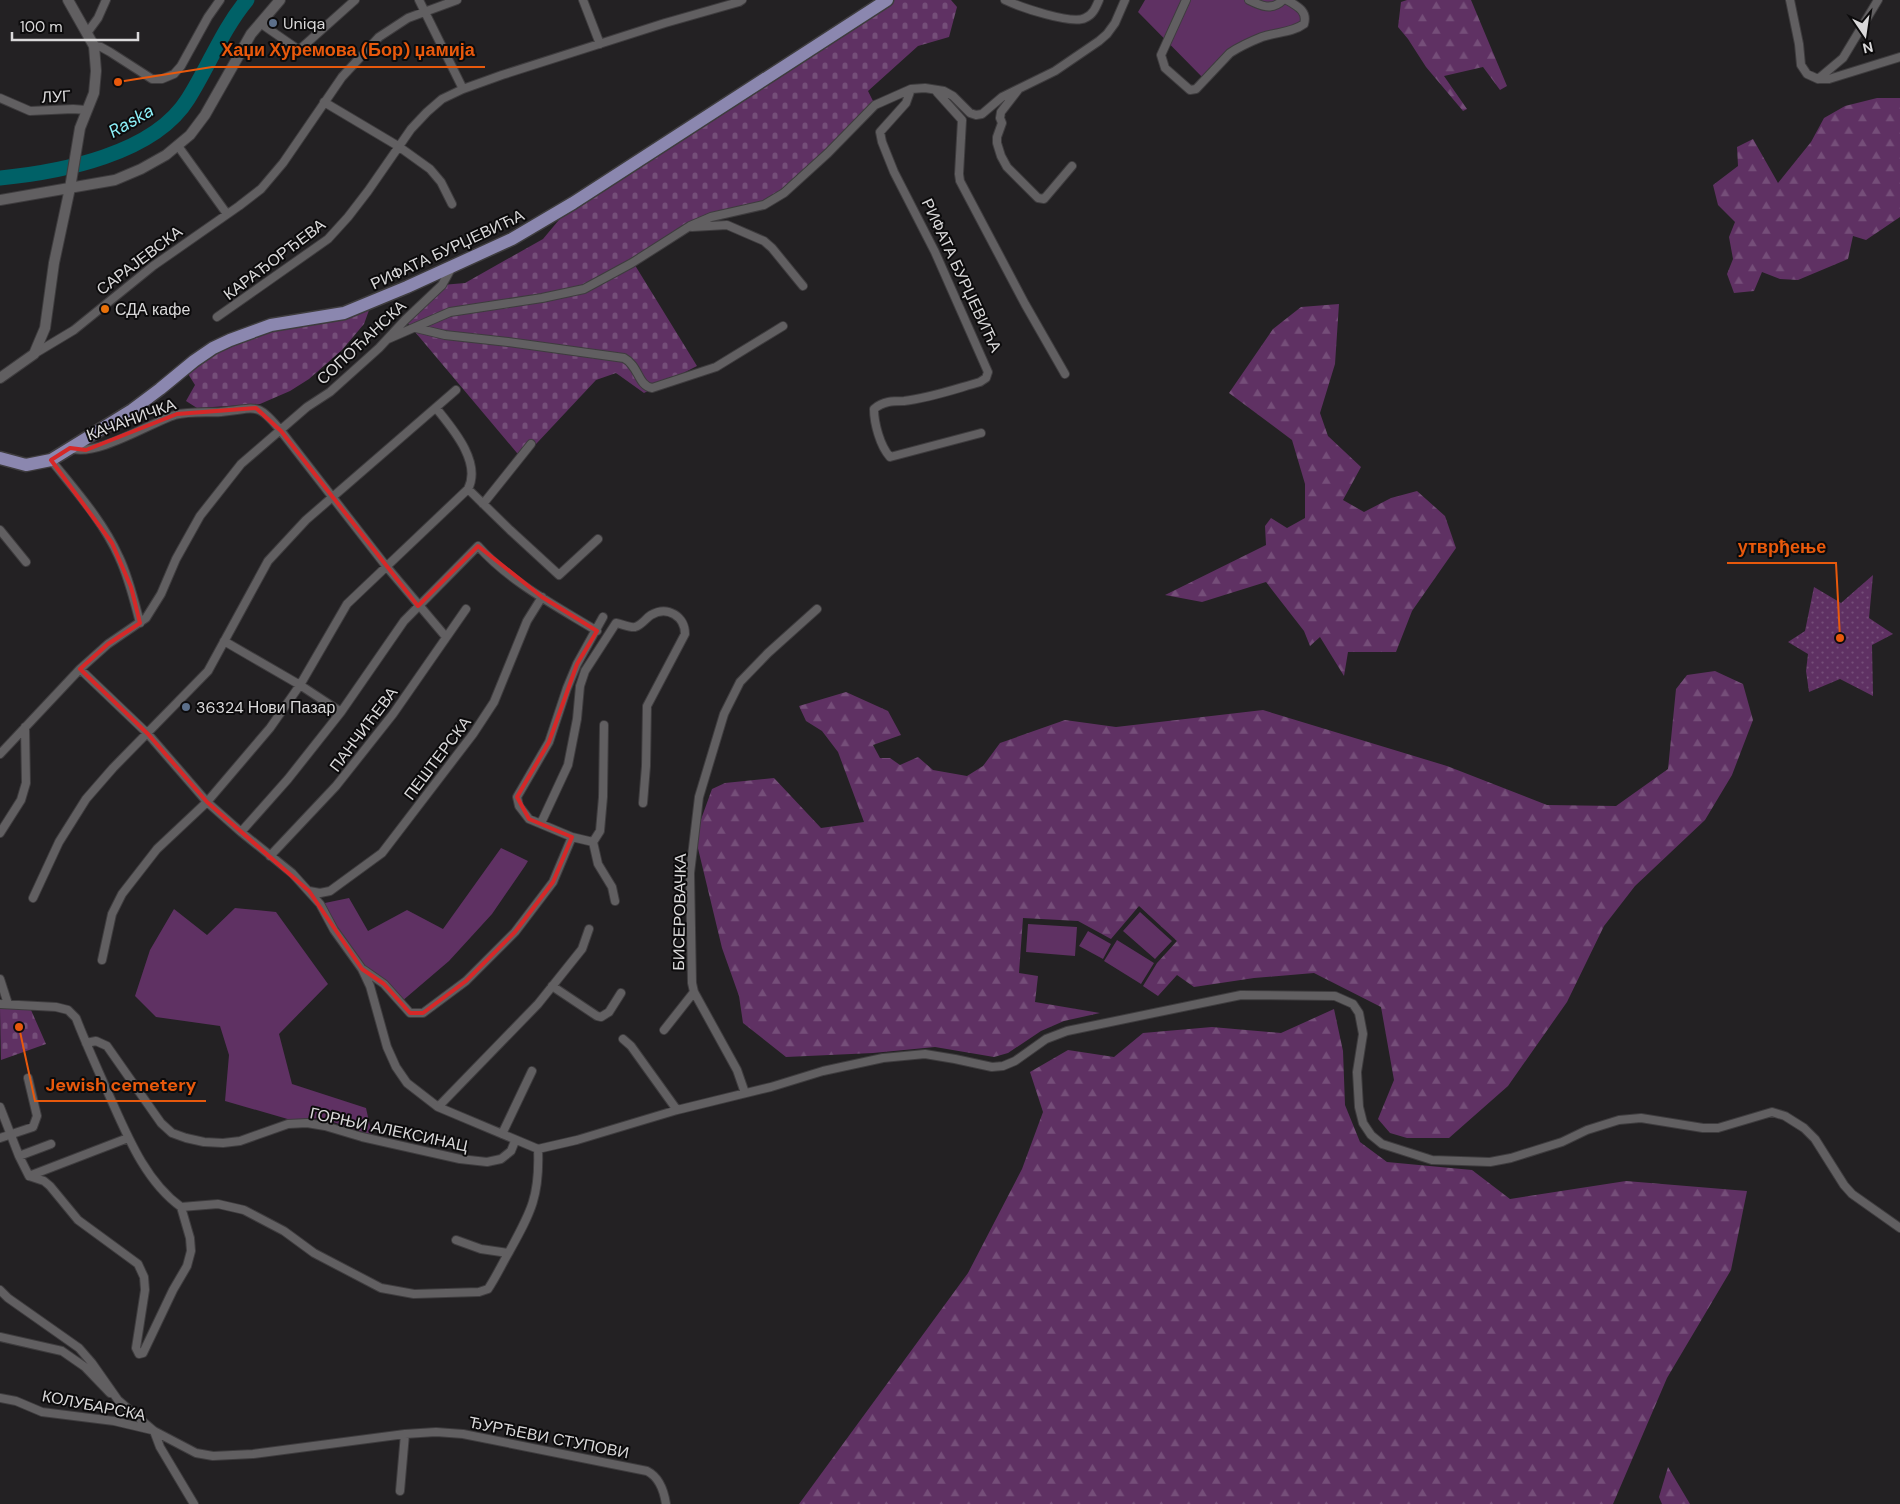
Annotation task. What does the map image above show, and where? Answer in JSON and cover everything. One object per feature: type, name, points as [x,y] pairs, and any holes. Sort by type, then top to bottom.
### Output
[{"type":"main road","name":"РИФАТА БУРЏЕВИЋА","points":[[0,458],[26,465],[51,460],[132,410],[206,352],[230,340],[271,325],[344,313],[512,239],[573,203],[887,0]]},
{"type":"street","points":[[34,354],[46,322],[53,270],[71,183],[81,122],[92,99],[95,86],[96,65],[94,46],[68,0]]},
{"type":"street","points":[[87,33],[98,18],[106,0]]},
{"type":"street","points":[[0,200],[71,183],[99,184],[130,174],[155,162],[178,146],[190,135],[205,115],[248,40],[280,0]]},
{"type":"street","points":[[260,23],[299,50],[354,0]]},
{"type":"street","points":[[419,0],[463,89]]},
{"type":"street","name":"САРАЈЕВСКА","points":[[0,378],[34,354],[74,330],[153,266],[261,189],[280,168],[350,67],[379,37],[398,24],[457,0]]},
{"type":"street","name":"КАРАЂОРЂЕВА","points":[[217,317],[328,239],[368,192],[398,146],[427,112],[442,99],[463,89],[742,0]]},
{"type":"street","points":[[1005,0],[1062,19],[1079,20],[1090,15],[1099,0]]},
{"type":"street","points":[[388,339],[416,328],[439,315],[450,312],[542,298],[584,289],[690,226],[711,217],[755,208],[784,194],[875,105],[911,89],[925,88],[944,91],[953,96],[966,110],[976,115],[986,111],[1002,97],[1055,71],[1099,41],[1115,23],[1125,0]]},
{"type":"street","points":[[1186,0],[1161,55],[1161,60],[1165,68],[1187,89],[1196,89],[1235,50],[1261,37],[1304,24],[1306,18],[1301,9],[1287,0]]},
{"type":"street","points":[[1249,0],[1267,7],[1276,6],[1283,0]]},
{"type":"street","points":[[1790,0],[1799,44],[1801,65],[1807,74],[1818,79],[1829,79],[1900,57]]},
{"type":"street","points":[[1818,79],[1843,58],[1878,0]]},
{"type":"street","points":[[584,1],[600,44]]},
{"type":"street","points":[[94,46],[102,47],[152,79],[162,79],[177,71],[215,2]]},
{"type":"street","name":"РИФАТА БУРЏЕВИЋА","points":[[911,89],[906,103],[880,132],[882,142],[894,172],[949,282],[988,372],[986,378],[980,382],[920,399],[887,402],[878,405],[874,409],[874,416],[885,452],[890,457],[980,433]]},
{"type":"street","points":[[1019,89],[1000,114],[1002,123],[997,143],[1007,167],[1038,198],[1044,199],[1047,198],[1052,189],[1072,166]]},
{"type":"street","points":[[935,90],[962,120],[960,181],[1065,374]]},
{"type":"street","name":"ЛУГ","points":[[0,98],[30,111],[86,110]]},
{"type":"street","points":[[324,102],[398,146],[435,174],[452,204]]},
{"type":"street","points":[[178,146],[227,214]]},
{"type":"street","points":[[690,226],[727,225],[764,241],[803,286]]},
{"type":"street","name":"СОПОЋАНСКА","points":[[0,754],[80,670],[108,644],[146,618],[154,607],[180,551],[203,512],[241,464],[307,407],[337,386],[388,339],[442,286],[452,267]]},
{"type":"street","points":[[416,328],[445,335],[624,358],[633,364],[644,385],[652,388],[716,367],[783,326]]},
{"type":"street","points":[[33,898],[60,842],[86,799],[113,768],[208,671],[268,561],[306,520],[456,390]]},
{"type":"street","name":"КАЧАНИЧКА","points":[[70,448],[86,450],[136,433],[177,414],[256,408],[262,411],[281,430]]},
{"type":"street","points":[[102,960],[112,914],[122,894],[157,850],[207,802],[270,728],[300,685],[347,604],[468,489],[472,482],[473,473],[461,439],[436,408]]},
{"type":"street","points":[[281,430],[386,566],[446,637]]},
{"type":"street","points":[[483,504],[531,444]]},
{"type":"street","points":[[51,460],[78,493],[112,543],[132,587],[140,623]]},
{"type":"street","points":[[468,489],[559,575],[598,539]]},
{"type":"street","points":[[0,530],[26,562]]},
{"type":"street","points":[[241,832],[288,779],[342,712],[404,621],[478,546],[511,576],[542,598],[597,631]]},
{"type":"street","name":"ПЕШТЕРСКА","points":[[310,891],[320,893],[330,891],[382,853],[465,745],[494,702],[527,621],[542,598]]},
{"type":"street","name":"ПАНЧИЋЕВА","points":[[270,856],[336,786],[393,714],[466,609]]},
{"type":"street","name":"БИСЕРОВАЧКА","points":[[745,1093],[737,1070],[694,992],[692,983],[690,873],[699,797],[724,714],[740,682],[768,653],[817,609]]},
{"type":"street","points":[[542,823],[568,765],[577,719],[580,686],[585,671],[616,623],[633,628],[651,615],[660,612],[671,613],[678,617],[685,625],[685,634],[647,706],[643,802]]},
{"type":"street","points":[[593,842],[572,837],[529,819],[523,813],[517,797],[549,742],[577,664],[597,631],[603,617]]},
{"type":"street","points":[[224,641],[342,712]]},
{"type":"street","points":[[80,670],[148,734]]},
{"type":"street","points":[[604,726],[602,814],[600,831],[593,842],[598,864],[612,887],[616,901]]},
{"type":"street","points":[[0,833],[21,800],[26,783],[25,727]]},
{"type":"street","name":"ГОРЊИ АЛЕКСИНАЦ","points":[[148,734],[207,802],[292,873],[320,904],[338,936],[362,969],[370,986],[387,1047],[396,1067],[407,1083],[438,1108],[538,1149]]},
{"type":"street","points":[[362,969],[384,984],[410,1013],[423,1013],[466,981],[515,932],[553,882],[572,837]]},
{"type":"street","points":[[438,1108],[538,1004],[582,949],[589,929]]},
{"type":"street","points":[[0,979],[4,1004],[56,1006],[68,1010],[76,1018],[128,1138],[167,1197],[181,1207],[190,1238],[191,1251],[187,1266],[173,1290],[143,1353],[137,1353],[136,1348],[145,1290],[144,1277],[138,1264],[78,1220],[44,1181],[29,1176],[0,1107]]},
{"type":"street","points":[[552,986],[596,1016],[602,1017],[609,1012],[621,993]]},
{"type":"street","points":[[664,1030],[694,992]]},
{"type":"street","points":[[181,1207],[218,1204],[244,1210],[284,1230],[314,1254],[381,1288],[414,1294],[479,1292],[488,1289],[528,1217],[538,1184],[538,1149],[577,1140],[677,1110],[771,1087],[830,1069],[883,1058],[925,1054],[992,1067],[1003,1066],[1015,1061],[1046,1039],[1067,1031],[1241,995],[1335,996],[1353,1004],[1359,1013],[1363,1034],[1357,1072],[1359,1107],[1363,1123],[1382,1144],[1432,1160],[1490,1162],[1511,1158],[1562,1142],[1587,1130],[1620,1120],[1641,1118],[1703,1128],[1718,1128],[1772,1112],[1785,1116],[1804,1128],[1815,1139],[1844,1185],[1852,1194],[1900,1228]]},
{"type":"street","points":[[623,1039],[677,1110]]},
{"type":"street","name":"ГОРЊИ АЛЕКСИНАЦ","points":[[86,1043],[96,1041],[107,1046],[161,1123],[172,1133],[195,1140],[223,1143],[240,1141],[288,1124],[307,1123],[325,1126],[362,1137],[487,1162],[502,1159],[511,1151],[515,1140]]},
{"type":"street","points":[[502,1134],[532,1071]]},
{"type":"street","points":[[0,1138],[33,1127],[37,1116],[28,1078]]},
{"type":"street","points":[[29,1176],[128,1138]]},
{"type":"street","points":[[19,1156],[51,1144]]},
{"type":"street","points":[[456,1240],[481,1249],[508,1253]]},
{"type":"street","name":"ЂУРЂЕВИ СТУПОВИ","points":[[0,1290],[8,1298],[79,1348],[118,1400],[154,1430],[196,1453],[213,1456],[253,1454],[405,1434],[436,1432],[463,1434],[647,1471],[653,1474],[658,1482],[666,1504]]},
{"type":"street","name":"КОЛУБАРСКА","points":[[0,1337],[62,1352],[85,1367],[118,1400]]},
{"type":"street","name":"КОЛУБАРСКА","points":[[0,1398],[16,1401],[42,1412],[114,1421],[154,1430]]},
{"type":"street","name":"ЂУРЂЕВИ СТУПОВИ","points":[[154,1430],[160,1448],[194,1504]]},
{"type":"street","points":[[400,1491],[405,1434]]},
{"type":"highlighted area","points":[[256,408],[281,431],[418,606],[478,546],[542,597],[597,631],[577,664],[549,742],[517,797],[529,819],[572,837],[553,882],[515,932],[466,981],[423,1013],[410,1013],[384,984],[362,969],[309,891],[207,802],[148,734],[80,669],[108,644],[140,623],[131,587],[112,543],[51,460],[70,448],[86,450],[177,414]]},
{"type":"green space","points":[[887,0],[951,0],[957,7],[949,37],[918,46],[868,91],[875,105],[772,201],[711,217],[633,262],[697,366],[644,393],[616,373],[596,380],[522,459],[405,320],[442,285],[465,283],[543,239],[573,203]]},
{"type":"green space","points":[[1145,0],[1287,0],[1306,20],[1235,50],[1204,79],[1138,12]]},
{"type":"green space","points":[[1407,0],[1471,0],[1507,86],[1500,90],[1483,67],[1444,76],[1467,109],[1463,111],[1426,67],[1398,27],[1401,2]]},
{"type":"green space","points":[[1877,98],[1900,98],[1900,217],[1866,240],[1853,236],[1848,259],[1798,280],[1780,279],[1762,272],[1754,291],[1734,293],[1727,274],[1733,259],[1729,237],[1735,222],[1718,205],[1713,185],[1738,166],[1737,147],[1753,139],[1778,183],[1811,142],[1824,118],[1845,106]]},
{"type":"green space","points":[[372,302],[364,324],[342,350],[309,379],[290,391],[260,404],[197,408],[186,401],[195,385],[185,369],[213,348]]},
{"type":"green space","points":[[1339,304],[1335,364],[1320,413],[1328,436],[1361,467],[1343,500],[1364,512],[1391,498],[1417,491],[1445,516],[1456,548],[1412,611],[1396,652],[1348,652],[1344,676],[1320,637],[1310,646],[1304,631],[1266,582],[1202,602],[1165,595],[1266,545],[1265,526],[1271,518],[1287,528],[1305,518],[1305,484],[1292,440],[1229,393],[1273,329],[1301,307]]},
{"type":"green space","points":[[1873,575],[1869,618],[1893,634],[1872,645],[1873,696],[1840,679],[1809,692],[1806,671],[1808,654],[1788,642],[1805,631],[1814,587],[1841,603]]},
{"type":"green space","points":[[1715,671],[1743,684],[1753,720],[1732,775],[1705,820],[1635,886],[1604,926],[1567,1002],[1508,1086],[1449,1138],[1407,1138],[1390,1133],[1378,1119],[1394,1080],[1381,1007],[1314,973],[1254,978],[1194,987],[1177,975],[1158,996],[1143,986],[1157,963],[1177,941],[1139,906],[1111,939],[1078,921],[1023,918],[1019,973],[1038,976],[1035,1002],[1100,1013],[1064,1021],[1041,1031],[1008,1053],[994,1057],[935,1047],[873,1053],[786,1057],[743,1023],[739,996],[722,948],[695,836],[712,789],[725,783],[774,778],[821,828],[864,822],[838,752],[822,731],[806,721],[799,706],[846,692],[888,711],[901,735],[873,745],[880,758],[890,758],[900,765],[918,757],[933,770],[967,776],[983,766],[1000,743],[1065,720],[1116,727],[1263,710],[1447,766],[1547,805],[1616,806],[1668,769],[1676,689],[1687,675]]},
{"type":"green space","points":[[501,848],[528,861],[492,914],[449,961],[401,1002],[362,969],[320,904],[349,898],[368,931],[407,910],[443,929]]},
{"type":"green space","points":[[235,908],[276,912],[328,984],[279,1034],[292,1084],[366,1108],[372,1135],[321,1118],[291,1120],[225,1101],[229,1055],[220,1026],[156,1017],[135,996],[150,950],[174,909],[207,935]]},
{"type":"green space","points":[[1140,912],[1172,941],[1155,959],[1123,931]]},
{"type":"green space","points":[[1028,924],[1077,927],[1075,956],[1026,952]]},
{"type":"green space","points":[[1088,931],[1111,944],[1103,959],[1079,946]]},
{"type":"green space","points":[[1117,940],[1154,963],[1141,984],[1104,961]]},
{"type":"green space","points":[[0,1008],[31,1010],[46,1044],[1,1060]]},
{"type":"green space","points":[[1334,1009],[1343,1051],[1345,1105],[1360,1142],[1387,1162],[1472,1170],[1510,1199],[1626,1181],[1747,1191],[1731,1270],[1667,1378],[1613,1504],[799,1504],[968,1273],[1022,1169],[1043,1112],[1030,1072],[1068,1050],[1114,1057],[1143,1033],[1212,1027],[1281,1033]]},
{"type":"green space","points":[[1668,1467],[1690,1504],[1662,1504],[1659,1497]]},
{"type":"waterway","name":"Raska","points":[[0,178],[77,165],[130,147],[153,134],[173,118],[188,99],[230,23],[247,0]]},
{"type":"place","name":"Uniqa","points":[[273,23]]},
{"type":"place","name":"Хаџи Хуремова (Бор) џамија","points":[[118,82]]},
{"type":"place","name":"СДА кафе","points":[[105,309]]},
{"type":"place","name":"утврђење","points":[[1840,638]]},
{"type":"place","name":"36324 Нови Пазар","points":[[186,707]]},
{"type":"place","name":"Jewish cemetery","points":[[19,1027]]}]
